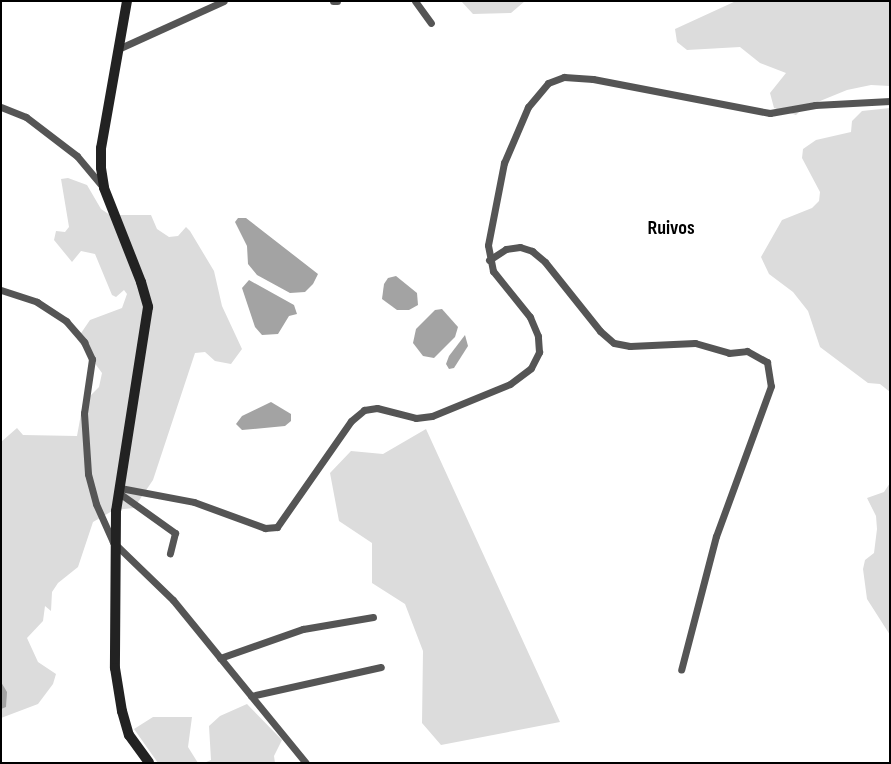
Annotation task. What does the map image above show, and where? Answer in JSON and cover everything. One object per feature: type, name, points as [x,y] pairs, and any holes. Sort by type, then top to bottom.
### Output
[{"type":"street","points":[[127,1],[101,148],[104,188],[141,282],[148,308],[114,542],[115,668],[120,702],[130,734],[149,763]]},
{"type":"street","points":[[118,49],[224,1]]},
{"type":"street","points":[[333,1],[338,1]]},
{"type":"street","points":[[415,1],[431,23]]},
{"type":"street","points":[[120,491],[194,502],[265,528],[276,527],[351,421],[364,410],[377,408],[416,418],[432,416],[510,384],[531,368],[539,352],[538,336],[530,317],[501,283],[489,260],[488,245],[504,164],[528,107],[548,83],[564,77],[593,79],[770,113],[815,106],[890,101]]},
{"type":"street","points":[[1,106],[26,116],[77,156],[104,188]]},
{"type":"street","points":[[489,260],[506,249],[520,247],[532,252],[545,262],[600,331],[614,342],[630,346],[696,343],[729,353],[747,351],[766,362],[771,386],[716,536],[681,670]]},
{"type":"street","points":[[1,290],[37,302],[66,321],[84,342],[92,359],[84,413],[88,474],[96,504],[114,542],[173,600],[306,763]]},
{"type":"street","points":[[120,491],[174,533],[170,553]]},
{"type":"street","points":[[220,658],[303,629],[373,617]]},
{"type":"street","points":[[252,696],[381,667]]},
{"type":"shaded area","points":[[461,1],[525,1],[511,13],[473,14]]},
{"type":"shaded area","points":[[736,1],[890,1],[890,86],[871,85],[847,90],[803,108],[796,115],[774,108],[770,93],[786,73],[760,63],[740,47],[687,50],[677,42],[675,29]]},
{"type":"shaded area","points":[[890,108],[890,392],[880,384],[868,383],[820,347],[808,311],[793,292],[769,274],[761,257],[782,220],[812,208],[819,201],[820,192],[802,158],[803,149],[816,140],[851,132],[852,121],[862,111]]},
{"type":"shaded area","points":[[68,178],[87,185],[101,209],[110,215],[151,215],[157,229],[169,237],[178,236],[186,227],[214,271],[222,306],[242,349],[231,364],[215,361],[205,352],[195,353],[153,480],[134,508],[114,510],[93,522],[78,567],[58,583],[52,592],[51,611],[45,606],[43,621],[27,638],[38,662],[56,674],[53,684],[38,704],[1,718],[1,442],[17,428],[23,435],[77,436],[83,403],[99,387],[102,373],[77,339],[90,320],[122,308],[127,294],[124,290],[116,297],[112,295],[95,254],[81,251],[72,262],[54,240],[56,231],[65,232],[69,227],[61,179]]},
{"type":"shaded area","points":[[238,218],[246,218],[318,274],[313,284],[305,292],[290,293],[257,275],[248,264],[247,246],[235,222]]},
{"type":"shaded area","points":[[396,276],[417,293],[418,305],[409,310],[397,310],[382,299],[384,284],[388,278]]},
{"type":"shaded area","points":[[249,280],[294,305],[297,314],[289,316],[278,334],[262,335],[255,327],[242,288]]},
{"type":"shaded area","points":[[442,309],[458,327],[455,337],[434,358],[423,356],[413,343],[416,329],[435,310]]},
{"type":"shaded area","points":[[465,335],[468,346],[454,368],[449,369],[446,364],[449,356]]},
{"type":"shaded area","points":[[271,402],[291,414],[291,421],[285,426],[242,430],[236,424],[242,416]]},
{"type":"shaded area","points":[[426,429],[560,722],[441,745],[422,723],[423,651],[405,604],[372,583],[372,543],[339,521],[330,473],[351,451],[383,454]]},
{"type":"shaded area","points":[[890,483],[890,635],[867,599],[863,569],[865,560],[874,553],[877,529],[876,516],[867,498],[884,492]]},
{"type":"shaded area","points":[[1,682],[7,692],[6,707],[1,709]]},
{"type":"shaded area","points":[[247,704],[282,740],[274,756],[275,763],[204,763],[211,760],[209,726],[220,716]]},
{"type":"shaded area","points":[[153,717],[192,717],[188,747],[198,763],[158,763],[134,729]]},
{"type":"district","name":"Ruivos","points":[[671,228]]}]
